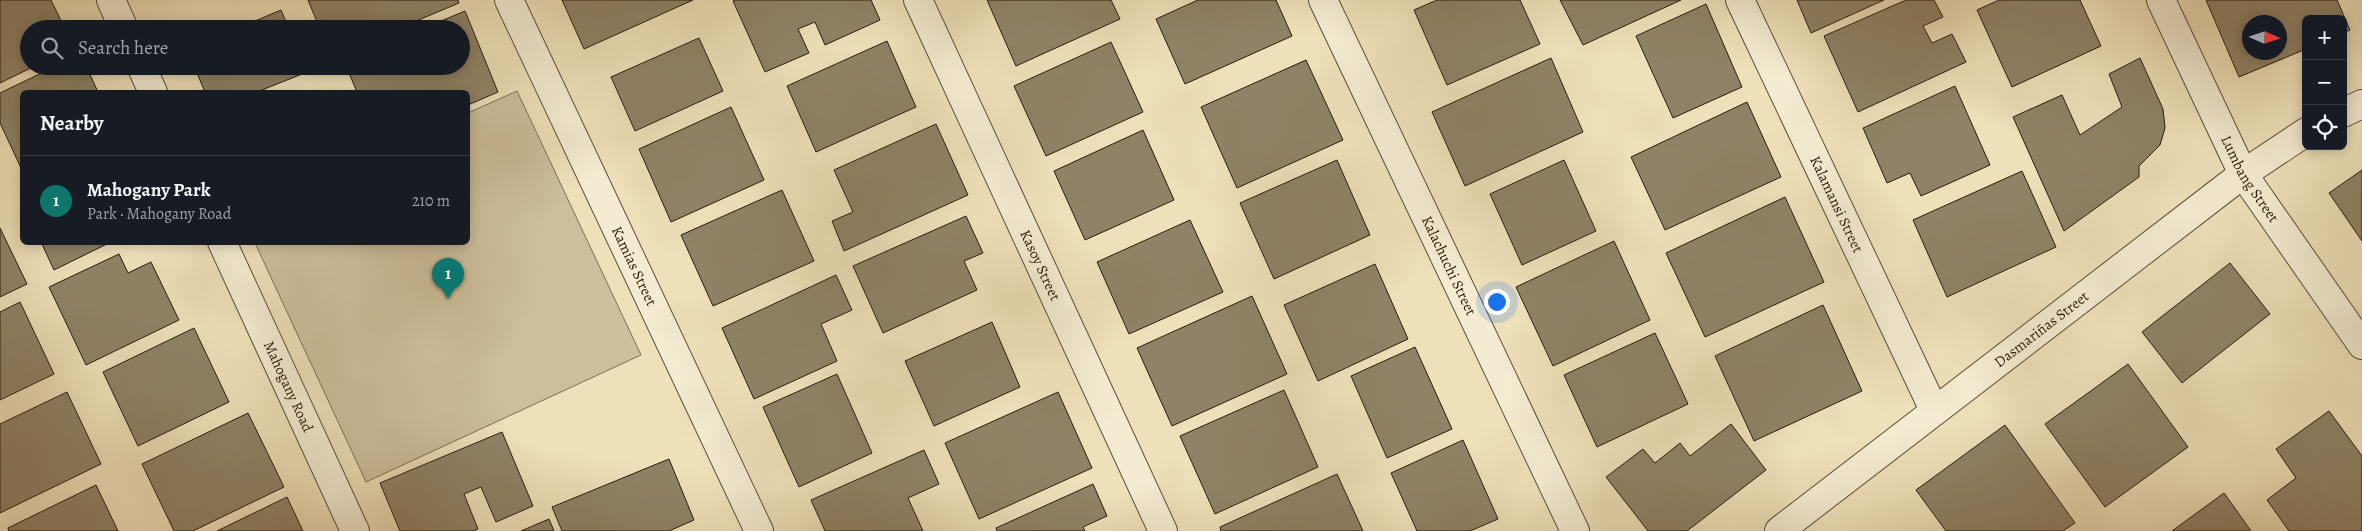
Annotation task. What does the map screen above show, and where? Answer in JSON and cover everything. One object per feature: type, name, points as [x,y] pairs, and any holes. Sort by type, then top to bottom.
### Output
[{"type":"street","points":[[111,0],[120,20]]},
{"type":"street","name":"Kamias Street","points":[[509,0],[759,531]]},
{"type":"street","name":"Kasoy Street","points":[[918,0],[1163,531]]},
{"type":"street","name":"Kalachuchi Street","points":[[1323,0],[1575,531]]},
{"type":"street","name":"Kalamansi Street","points":[[1740,0],[1934,410]]},
{"type":"street","name":"Lumbang Street","points":[[2161,0],[2242,174],[2362,346]]},
{"type":"street","points":[[145,75],[152,90]]},
{"type":"street","points":[[2347,111],[2362,104]]},
{"type":"street","name":"Dasmariñas Street","points":[[1779,531],[2242,174],[2302,135]]},
{"type":"street","name":"Mahogany Road","points":[[223,245],[354,531]]},
{"type":"shaded area","points":[[517,91],[641,355],[366,482],[256,245],[470,245],[470,112]]},
{"type":"building","points":[[0,0],[51,0],[61,20],[20,20],[20,73],[0,83]]},
{"type":"building","points":[[308,0],[458,0],[459,3],[418,20],[316,20]]},
{"type":"building","points":[[562,0],[693,0],[584,49]]},
{"type":"building","points":[[871,0],[880,20],[825,45],[815,22],[798,29],[809,53],[765,72],[733,1]]},
{"type":"building","points":[[987,0],[1111,0],[1120,19],[1016,66]]},
{"type":"building","points":[[1198,0],[1276,0],[1292,36],[1185,84],[1156,19]]},
{"type":"building","points":[[1437,0],[1520,0],[1540,44],[1447,85],[1414,10]]},
{"type":"building","points":[[1560,0],[1681,0],[1583,45]]},
{"type":"building","points":[[1797,0],[1884,0],[1811,33]]},
{"type":"building","points":[[1906,0],[1934,0],[1943,17],[1923,26],[1932,43],[1952,34],[1966,62],[1858,112],[1824,36]]},
{"type":"building","points":[[1999,0],[2080,0],[2101,46],[2012,87],[1977,10]]},
{"type":"building","points":[[2206,0],[2337,0],[2344,15],[2302,15],[2302,51],[2287,57],[2287,15],[2242,15],[2242,60],[2280,60],[2239,77]]},
{"type":"building","points":[[1706,4],[1742,87],[1673,118],[1636,36]]},
{"type":"building","points":[[281,10],[285,20],[257,20]]},
{"type":"building","points":[[465,11],[469,20],[444,20]]},
{"type":"building","points":[[470,23],[498,92],[470,104],[470,90],[356,90],[350,75],[470,75]]},
{"type":"building","points":[[699,38],[723,91],[635,131],[611,77]]},
{"type":"building","points":[[887,41],[916,107],[816,152],[787,86]]},
{"type":"building","points":[[1111,42],[1143,112],[1046,156],[1014,86]]},
{"type":"building","points":[[1551,58],[1583,132],[1465,186],[1432,112]]},
{"type":"building","points":[[2140,58],[2163,109],[2165,128],[2160,145],[2139,166],[2139,177],[2064,231],[2013,117],[2062,95],[2080,135],[2122,107],[2109,74]]},
{"type":"building","points":[[1306,60],[1343,140],[1237,188],[1201,107]]},
{"type":"building","points":[[37,75],[90,75],[97,90],[20,90],[20,166],[0,123],[0,93]]},
{"type":"building","points":[[198,75],[300,75],[262,90],[204,90]]},
{"type":"building","points":[[1955,86],[1990,165],[1921,196],[1910,173],[1887,183],[1863,128]]},
{"type":"building","points":[[1747,102],[1781,177],[1665,230],[1631,157]]},
{"type":"building","points":[[731,107],[764,180],[671,222],[639,149]]},
{"type":"building","points":[[936,124],[968,195],[844,251],[832,221],[853,212],[834,170]]},
{"type":"building","points":[[1143,130],[1174,200],[1085,240],[1054,171]]},
{"type":"building","points":[[1337,160],[1370,235],[1274,279],[1240,203]]},
{"type":"building","points":[[1564,160],[1596,231],[1522,265],[1490,194]]},
{"type":"building","points":[[2362,170],[2362,241],[2329,193]]},
{"type":"building","points":[[2022,171],[2056,247],[1947,297],[1913,220]]},
{"type":"building","points":[[782,190],[814,261],[713,306],[681,235]]},
{"type":"building","points":[[1785,197],[1824,282],[1705,337],[1666,253]]},
{"type":"building","points":[[966,216],[983,253],[964,261],[977,290],[883,333],[853,266]]},
{"type":"building","points":[[1190,220],[1223,292],[1129,334],[1097,262]]},
{"type":"building","points":[[0,228],[27,284],[0,297]]},
{"type":"building","points":[[1614,241],[1650,320],[1553,366],[1516,287]]},
{"type":"building","points":[[42,245],[105,245],[54,270]]},
{"type":"building","points":[[119,254],[128,273],[151,262],[179,320],[86,365],[49,287]]},
{"type":"building","points":[[2230,263],[2270,314],[2182,383],[2142,332]]},
{"type":"building","points":[[1375,264],[1408,339],[1318,381],[1284,305]]},
{"type":"building","points":[[836,275],[852,310],[821,324],[837,361],[754,399],[722,328]]},
{"type":"building","points":[[1252,296],[1287,374],[1172,426],[1137,348]]},
{"type":"building","points":[[20,302],[54,374],[0,400],[0,312]]},
{"type":"building","points":[[1823,305],[1862,391],[1754,441],[1715,356]]},
{"type":"building","points":[[992,322],[1020,387],[934,426],[905,361]]},
{"type":"building","points":[[194,328],[229,402],[138,446],[103,372]]},
{"type":"building","points":[[1655,333],[1688,404],[1597,447],[1564,375]]},
{"type":"building","points":[[1415,347],[1452,429],[1387,458],[1351,376]]},
{"type":"building","points":[[2128,364],[2188,447],[2105,507],[2045,424]]},
{"type":"building","points":[[837,374],[872,453],[799,487],[763,407]]},
{"type":"building","points":[[1284,390],[1318,467],[1215,514],[1180,436]]},
{"type":"building","points":[[67,392],[101,464],[0,513],[0,424]]},
{"type":"building","points":[[1058,392],[1092,468],[979,519],[945,443]]},
{"type":"building","points":[[2329,411],[2362,456],[2362,531],[2289,531],[2267,500],[2296,478],[2276,449]]},
{"type":"building","points":[[248,413],[284,487],[193,531],[174,531],[142,464]]},
{"type":"building","points":[[1731,424],[1766,470],[1687,531],[1648,531],[1606,477],[1643,449],[1655,463],[1680,443],[1690,456]]},
{"type":"building","points":[[2005,425],[2075,523],[2063,531],[1946,531],[1916,490]]},
{"type":"building","points":[[502,432],[533,506],[496,522],[481,487],[464,494],[478,529],[473,531],[400,531],[380,483]]},
{"type":"building","points":[[1463,440],[1498,519],[1470,531],[1417,531],[1391,473]]},
{"type":"building","points":[[924,450],[939,484],[908,498],[923,531],[825,531],[811,500]]},
{"type":"building","points":[[669,459],[694,520],[669,531],[562,531],[552,507]]},
{"type":"building","points":[[1337,474],[1363,531],[1221,531],[1220,527]]},
{"type":"building","points":[[1093,484],[1107,516],[1083,527],[1085,531],[997,531],[996,528]]},
{"type":"building","points":[[96,485],[118,531],[9,531],[8,528]]},
{"type":"building","points":[[2224,493],[2251,531],[2172,531]]},
{"type":"building","points":[[287,497],[303,531],[217,531]]},
{"type":"building","points":[[549,519],[554,531],[521,531]]},
{"type":"place","name":"Mahogany Park","points":[[448,299]]}]
